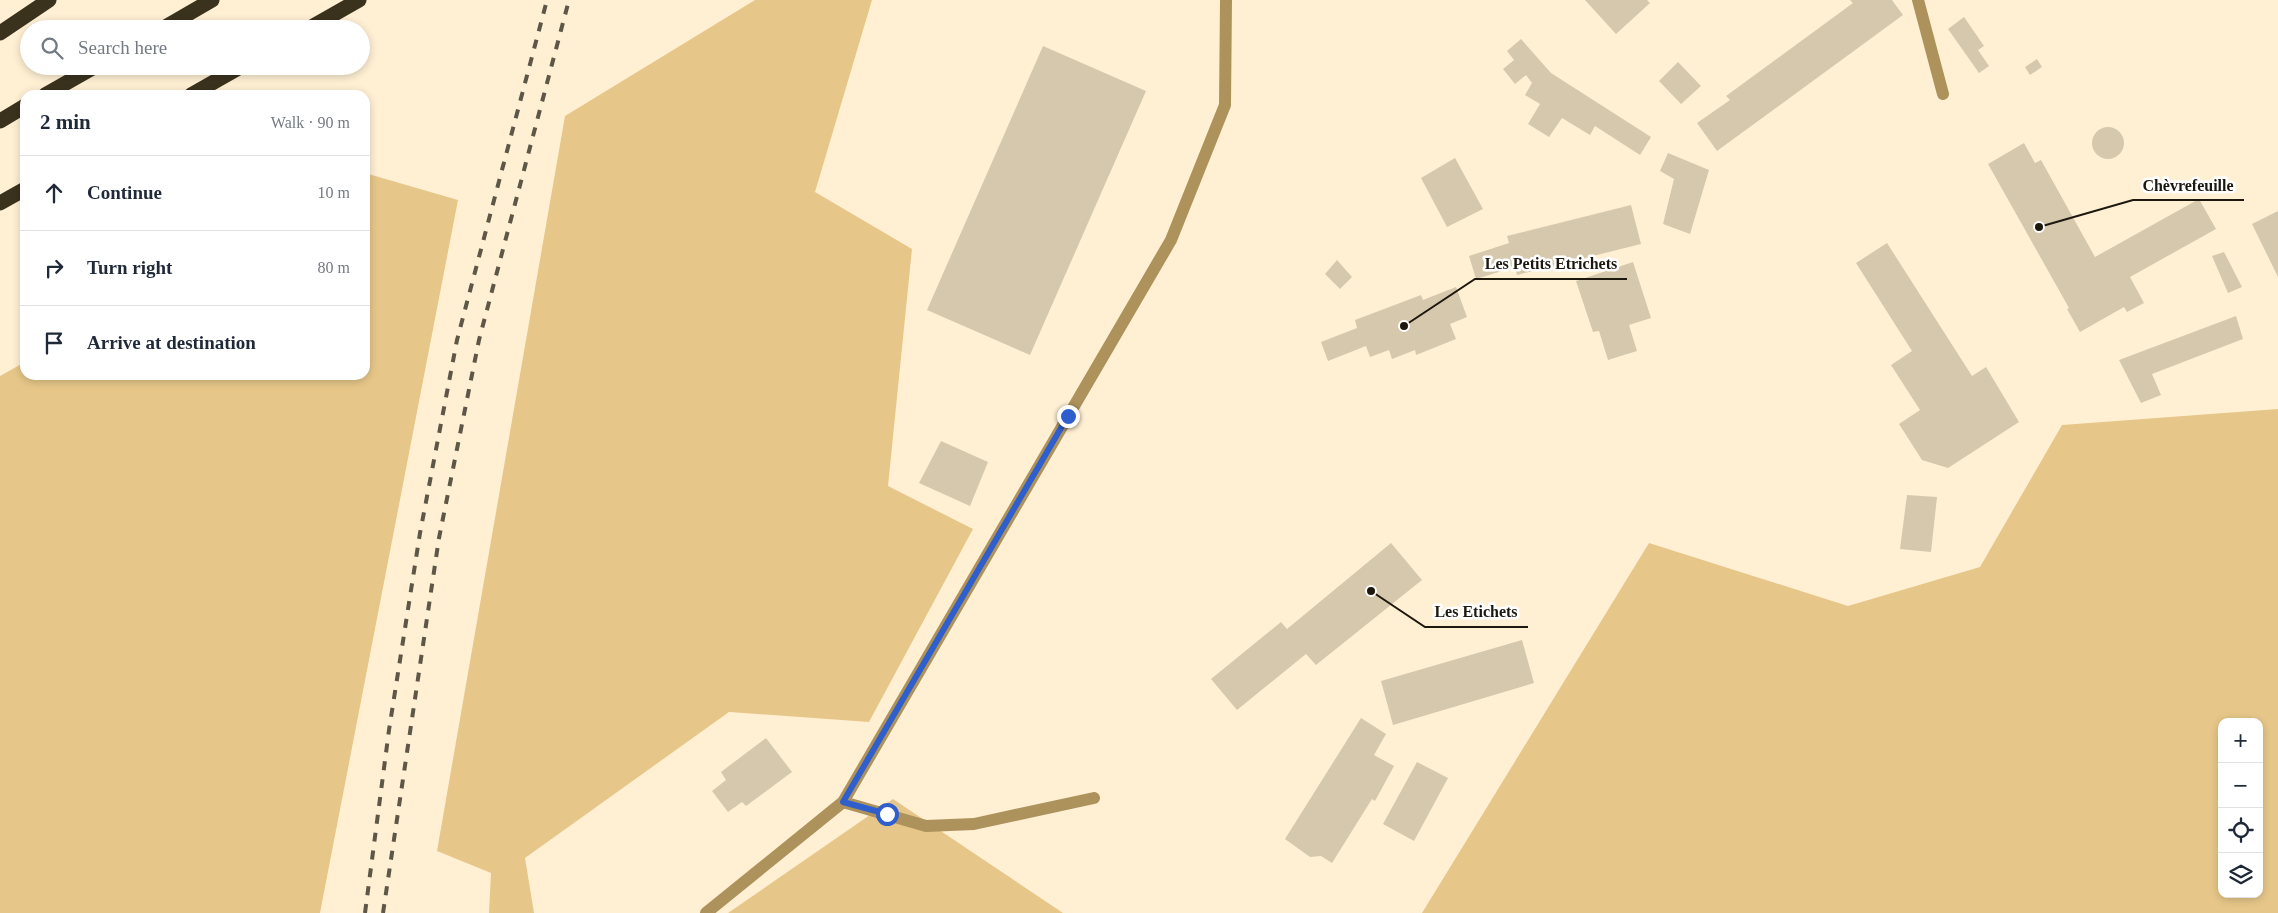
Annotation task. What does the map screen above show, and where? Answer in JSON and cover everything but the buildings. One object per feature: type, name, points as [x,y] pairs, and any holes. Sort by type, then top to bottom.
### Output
[{"type":"highway","points":[[0,33],[49,0]]},
{"type":"highway","points":[[178,20],[212,0]]},
{"type":"highway","points":[[324,20],[359,0]]},
{"type":"highway","points":[[54,90],[80,75]]},
{"type":"highway","points":[[200,90],[226,75]]},
{"type":"highway","points":[[0,121],[20,109]]},
{"type":"highway","points":[[0,203],[20,192]]},
{"type":"street","points":[[706,913],[843,802],[1171,240],[1225,105],[1226,0]]},
{"type":"street","points":[[1918,0],[1943,94]]},
{"type":"street","points":[[843,802],[926,826],[974,824],[1094,798]]},
{"type":"shaded area","points":[[755,0],[872,0],[815,192],[912,249],[888,486],[973,529],[869,722],[729,712],[525,858],[534,913],[489,913],[491,873],[437,851],[565,116]]},
{"type":"shaded area","points":[[370,174],[458,200],[320,913],[0,913],[0,376],[20,365],[20,380],[370,380]]},
{"type":"shaded area","points":[[2278,409],[2278,913],[1422,913],[1649,543],[1848,606],[1980,567],[2062,425]]},
{"type":"shaded area","points":[[893,799],[1063,913],[728,913]]},
{"type":"railway","points":[[365,913],[389,730],[420,533],[457,340],[547,0]]},
{"type":"railway","points":[[383,913],[439,538],[479,340],[569,0]]},
{"type":"place","name":"Chèvrefeuille","points":[[2039,227]]},
{"type":"place","name":"Les Petits Etrichets","points":[[1404,326]]},
{"type":"place","name":"Les Etichets","points":[[1371,591]]},
{"type":"route","points":[[887,814],[843,802],[1068,416]]}]
